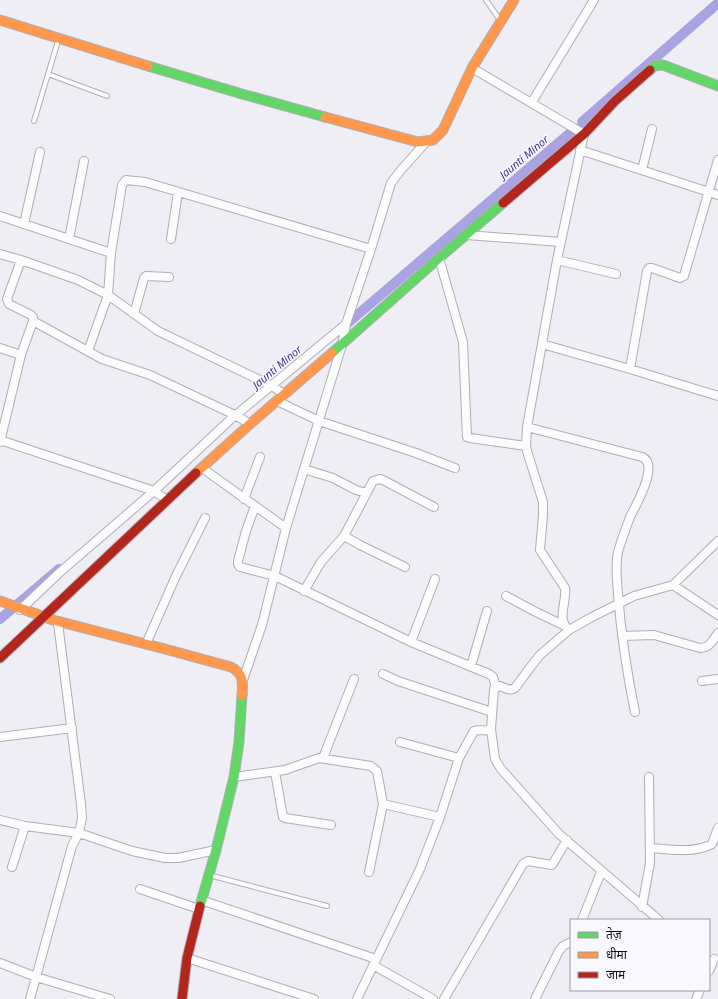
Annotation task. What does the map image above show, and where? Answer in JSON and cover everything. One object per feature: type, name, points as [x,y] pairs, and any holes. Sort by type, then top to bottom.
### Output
[{"type":"street","points":[[0,20],[58,39],[242,94],[418,142],[426,142],[433,140],[443,130],[472,68],[500,20],[514,0]]},
{"type":"street","points":[[532,102],[594,0]]},
{"type":"street","points":[[0,658],[39,616],[161,495],[244,420],[343,341],[584,134],[615,101],[654,66],[663,65],[718,86]]},
{"type":"street","points":[[472,68],[584,134]]},
{"type":"street","points":[[642,170],[652,129]]},
{"type":"street","points":[[566,627],[562,619],[566,594],[565,588],[541,553],[540,546],[543,502],[526,446],[527,427],[557,260],[584,134]]},
{"type":"street","points":[[182,999],[188,958],[200,905],[216,850],[234,777],[242,680],[262,624],[286,528],[343,341],[345,326],[371,249],[390,183],[426,142]]},
{"type":"street","points":[[580,150],[718,195]]},
{"type":"street","points":[[24,224],[40,152]]},
{"type":"street","points":[[630,369],[647,271],[649,268],[652,268],[683,278],[718,160]]},
{"type":"street","points":[[69,239],[84,161]]},
{"type":"street","points":[[88,351],[108,296],[111,253],[122,185],[124,181],[145,182],[371,249]]},
{"type":"street","points":[[171,239],[178,192]]},
{"type":"street","points":[[0,216],[111,253]]},
{"type":"street","points":[[466,235],[561,242]]},
{"type":"street","points":[[0,254],[78,280],[108,296],[158,331],[278,392],[319,421],[416,453],[454,468]]},
{"type":"street","points":[[439,258],[463,342],[467,436],[470,438],[526,446]]},
{"type":"street","points":[[21,260],[7,299],[9,304],[31,314],[33,320],[3,417],[0,441],[161,495]]},
{"type":"street","points":[[557,260],[616,274]]},
{"type":"street","points":[[134,314],[144,278],[146,276],[169,277]]},
{"type":"street","points":[[33,320],[102,359],[150,375],[244,420]]},
{"type":"street","points":[[23,611],[59,573],[161,495],[202,468],[244,420],[278,392],[345,326]]},
{"type":"street","points":[[542,344],[718,396]]},
{"type":"street","points":[[0,348],[21,355]]},
{"type":"street","points":[[527,427],[645,458],[648,470],[644,488],[630,517],[617,560],[622,636],[635,712]]},
{"type":"street","points":[[244,498],[260,458]]},
{"type":"street","points":[[202,468],[286,528]]},
{"type":"street","points":[[304,469],[333,478],[356,490],[366,493]]},
{"type":"street","points":[[304,591],[321,562],[344,536],[373,482],[380,479],[434,508]]},
{"type":"street","points":[[255,506],[246,531],[238,564],[240,567],[275,576],[411,642],[493,676],[496,687],[494,689],[491,729],[497,764],[559,834],[657,919]]},
{"type":"street","points":[[146,644],[176,576],[205,518]]},
{"type":"street","points":[[344,536],[360,546],[405,567]]},
{"type":"street","points":[[496,687],[502,687],[508,690],[515,688],[540,655],[566,627],[634,596],[673,585],[718,541]]},
{"type":"street","points":[[411,642],[434,579]]},
{"type":"street","points":[[673,585],[718,615]]},
{"type":"street","points":[[506,596],[534,612],[566,627]]},
{"type":"street","points":[[0,601],[58,623],[146,644],[231,667],[238,671],[242,680]]},
{"type":"street","points":[[472,666],[487,611]]},
{"type":"street","points":[[30,999],[72,846],[79,833],[82,818],[58,623]]},
{"type":"street","points":[[622,636],[654,635],[700,648],[705,648],[709,646],[718,633]]},
{"type":"street","points":[[384,674],[404,683],[492,712]]},
{"type":"street","points":[[702,681],[718,679]]},
{"type":"street","points":[[323,758],[354,680]]},
{"type":"street","points":[[0,737],[72,728]]},
{"type":"street","points":[[357,999],[420,869],[460,758],[474,731],[487,731],[491,729]]},
{"type":"street","points":[[400,742],[460,758]]},
{"type":"street","points":[[234,777],[275,772],[298,766],[319,758],[371,766],[375,768],[377,771],[383,804],[369,872]]},
{"type":"street","points":[[275,772],[283,817],[331,825]]},
{"type":"street","points":[[642,907],[650,863],[649,777]]},
{"type":"street","points":[[383,804],[440,817]]},
{"type":"street","points":[[0,820],[25,826],[79,833],[132,851],[165,858],[178,858],[216,850]]},
{"type":"street","points":[[12,867],[25,826]]},
{"type":"street","points":[[650,848],[700,850],[712,844],[718,828]]},
{"type":"street","points":[[444,999],[523,864],[528,861],[552,865],[567,840]]},
{"type":"street","points":[[582,919],[601,872]]},
{"type":"street","points":[[140,889],[200,905],[374,962],[433,999]]},
{"type":"street","points":[[535,999],[559,951],[563,946],[570,942]]},
{"type":"street","points":[[188,958],[314,999]]},
{"type":"street","points":[[710,968],[714,958]]},
{"type":"street","points":[[0,963],[36,977],[110,999]]},
{"type":"lane","points":[[486,0],[500,20]]},
{"type":"lane","points":[[34,121],[58,39]]},
{"type":"lane","points":[[48,74],[107,96]]},
{"type":"lane","points":[[209,874],[327,906]]},
{"type":"waterway","name":"Jaunti Minor","points":[[582,122],[718,3]]},
{"type":"waterway","name":"Jaunti Minor","points":[[342,328],[570,133]]},
{"type":"waterway","name":"Jaunti Minor","points":[[0,619],[59,569]]},
{"type":"traffic: fast","points":[[650,70],[654,66],[663,65],[718,86]]},
{"type":"traffic: fast","points":[[148,66],[325,117]]},
{"type":"traffic: fast","points":[[332,353],[503,203]]},
{"type":"traffic: fast","points":[[200,906],[234,777],[239,742],[242,695]]},
{"type":"traffic: slow","points":[[325,117],[418,142],[433,140],[443,130],[472,68],[514,0]]},
{"type":"traffic: slow","points":[[0,20],[148,66]]},
{"type":"traffic: slow","points":[[196,473],[332,353]]},
{"type":"traffic: slow","points":[[0,601],[53,620],[231,667],[238,672],[242,679],[242,695]]},
{"type":"traffic: jam","points":[[503,203],[584,134],[615,101],[650,70]]},
{"type":"traffic: jam","points":[[0,658],[196,473]]},
{"type":"traffic: jam","points":[[182,999],[187,958],[200,906]]}]
